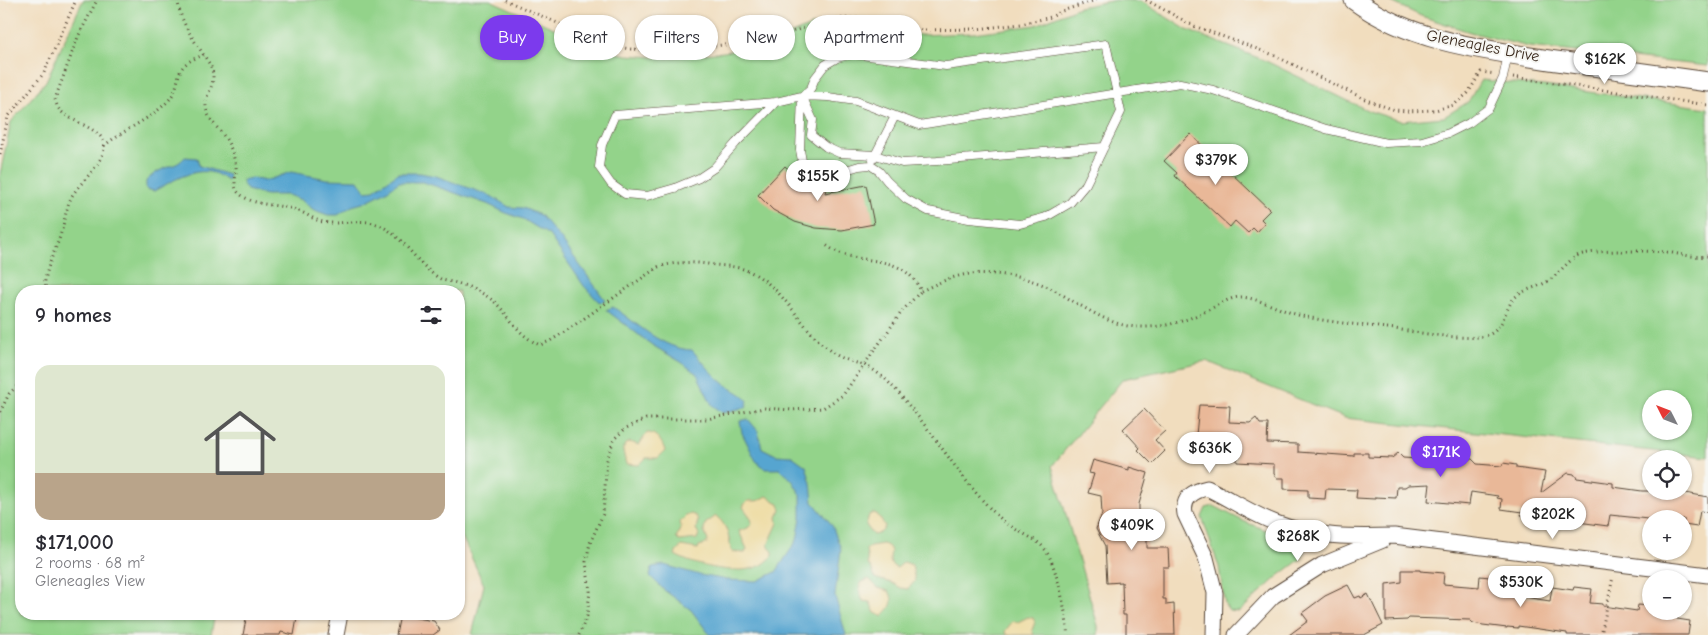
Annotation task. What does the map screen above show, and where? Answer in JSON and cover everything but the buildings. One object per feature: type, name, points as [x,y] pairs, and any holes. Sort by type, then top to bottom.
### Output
[{"type":"street","name":"Gleneagles Drive","points":[[1354,0],[1402,27],[1431,38],[1508,54],[1708,82]]},
{"type":"street","points":[[1214,635],[1215,593],[1206,558],[1185,514],[1184,507],[1185,501],[1190,495],[1207,488],[1276,524],[1311,533],[1346,537],[1394,536],[1708,575]]},
{"type":"street","points":[[1236,635],[1273,596],[1322,564],[1394,536]]},
{"type":"street","points":[[336,635],[339,620]]},
{"type":"lane","points":[[812,169],[802,161],[800,150],[802,96],[811,88],[815,78],[825,66],[837,58],[853,54],[946,66],[1106,44],[1121,112],[1086,184],[1070,203],[1046,217],[1020,224],[969,219],[928,211],[906,199],[870,165],[830,174]]},
{"type":"lane","points":[[776,102],[714,168],[699,178],[675,188],[647,196],[625,194],[611,184],[599,167],[602,145],[615,116],[776,102],[802,96],[856,101],[919,124],[1180,84],[1213,90],[1326,129],[1386,143],[1422,141],[1449,133],[1470,123],[1489,108],[1503,75],[1508,54]]},
{"type":"lane","points":[[802,96],[814,120],[811,135],[826,148],[838,153],[875,155],[902,163],[1104,147]]},
{"type":"lane","points":[[870,165],[895,116]]},
{"type":"path","points":[[0,154],[8,117],[44,72],[76,0]]},
{"type":"path","points":[[44,285],[46,275],[62,232],[67,206],[102,156],[104,146],[102,138],[94,131],[66,116],[58,108],[55,99],[78,37],[97,0]]},
{"type":"path","points":[[178,0],[178,10],[185,25],[212,69],[213,80],[206,103],[208,115],[227,140],[233,154],[237,191],[245,198],[263,204],[279,205],[300,211],[324,222],[370,222],[381,226],[398,238],[430,272],[441,280],[460,285]]},
{"type":"path","points":[[505,0],[610,46],[630,50],[664,51],[763,41],[832,19],[855,18],[873,20],[922,30],[976,29],[1021,24],[1051,17],[1062,10],[1096,0]]},
{"type":"path","points":[[1146,0],[1194,26],[1271,54],[1369,101],[1396,110],[1423,111],[1447,107],[1462,99],[1468,93],[1481,72],[1708,104]]},
{"type":"path","points":[[104,146],[161,108],[170,99],[183,66],[192,59],[204,56]]},
{"type":"path","points":[[826,245],[846,256],[890,264],[904,269],[915,279],[921,291]]},
{"type":"path","points":[[579,635],[588,616],[590,591],[586,562],[590,544],[603,514],[607,460],[614,440],[626,428],[646,419],[707,419],[764,408],[792,410],[822,408],[843,395],[903,310],[921,291],[943,281],[968,274],[999,275],[1026,279],[1049,286],[1104,319],[1126,327],[1152,328],[1177,322],[1240,297],[1301,316],[1346,324],[1443,336],[1476,337],[1488,335],[1498,328],[1512,302],[1523,291],[1546,282],[1578,255],[1600,252],[1665,252],[1697,258],[1708,256]]},
{"type":"path","points":[[465,286],[488,297],[499,306],[521,334],[540,345],[550,341],[658,268],[674,262],[690,261],[745,269],[758,276],[774,288],[819,340],[832,352],[846,360],[864,365],[876,371],[894,386],[985,503],[1001,519],[1035,539],[1048,553],[1064,609],[1068,628],[1067,635]]},
{"type":"path","points":[[0,412],[9,394],[15,388]]},
{"type":"path","points":[[1601,635],[1616,563]]},
{"type":"green space","points":[[83,0],[490,0],[524,15],[480,15],[480,60],[544,60],[544,24],[554,28],[554,60],[625,60],[625,55],[635,56],[635,60],[718,60],[718,53],[728,51],[728,60],[795,60],[795,33],[805,28],[805,60],[922,60],[922,35],[974,33],[1036,25],[1079,7],[1116,0],[1141,1],[1187,30],[1266,61],[1369,111],[1401,121],[1444,117],[1468,102],[1481,80],[1544,86],[1708,108],[1708,457],[1692,455],[1692,450],[1643,450],[1345,418],[1206,361],[1123,379],[1052,466],[1098,626],[1098,635],[472,635],[484,585],[465,543],[465,285],[15,285],[15,620],[214,620],[211,635],[0,635],[0,174],[11,122],[46,81]]},
{"type":"green space","points":[[1387,0],[1708,0],[1708,66],[1529,47],[1470,32],[1421,16]]},
{"type":"green space","points":[[1214,506],[1245,522],[1299,543],[1304,550],[1301,559],[1277,577],[1239,612],[1229,611],[1225,605],[1219,567],[1202,517],[1206,508]]},
{"type":"sand","points":[[647,433],[653,434],[659,439],[665,451],[658,458],[646,458],[639,465],[626,464],[623,451],[625,444],[630,442],[639,445]]},
{"type":"sand","points":[[767,496],[778,503],[781,509],[777,517],[778,523],[768,545],[773,552],[773,556],[764,564],[748,569],[727,570],[693,563],[675,555],[681,546],[698,549],[699,546],[706,544],[708,541],[704,531],[705,524],[716,516],[726,528],[732,552],[745,553],[747,549],[739,531],[748,528],[752,523],[751,518],[743,507],[748,501],[757,501]]},
{"type":"sand","points":[[691,514],[696,516],[698,520],[696,529],[699,534],[697,539],[679,541],[676,538],[681,527],[680,522]]},
{"type":"sand","points":[[877,514],[885,526],[883,530],[873,535],[866,525],[869,515]]},
{"type":"sand","points":[[883,544],[890,549],[890,562],[897,568],[904,562],[912,565],[915,581],[908,589],[877,579],[874,576],[871,567],[868,565],[866,549],[870,546]]},
{"type":"sand","points":[[869,579],[878,588],[889,591],[891,595],[891,605],[882,616],[875,613],[870,602],[863,601],[861,596],[860,583]]},
{"type":"sand","points":[[1028,617],[1033,618],[1035,622],[1032,630],[1034,635],[1006,635],[1005,631],[1013,621],[1018,622]]},
{"type":"water","points":[[185,157],[197,158],[199,166],[229,175],[228,181],[214,173],[198,172],[183,176],[154,191],[146,189],[146,181],[152,176]]},
{"type":"water","points":[[291,172],[327,179],[358,180],[365,191],[374,190],[398,173],[420,173],[436,176],[491,196],[509,207],[523,208],[540,215],[561,239],[605,300],[600,303],[584,286],[549,235],[523,219],[487,204],[423,182],[399,182],[385,192],[363,203],[352,206],[338,215],[328,215],[314,210],[301,200],[288,195],[266,195],[247,190],[243,184],[243,180],[251,178],[265,181]]},
{"type":"water","points":[[613,307],[660,340],[681,349],[692,350],[721,381],[746,398],[748,401],[746,407],[723,413],[712,405],[697,374],[652,345],[606,310]]},
{"type":"water","points":[[748,419],[758,431],[762,448],[776,455],[792,456],[806,466],[811,483],[813,502],[832,525],[841,549],[835,596],[846,635],[710,635],[691,610],[664,590],[650,576],[652,567],[664,565],[727,580],[757,581],[776,572],[797,540],[801,517],[801,495],[792,480],[780,469],[766,469],[756,461],[742,433],[740,421]]}]
